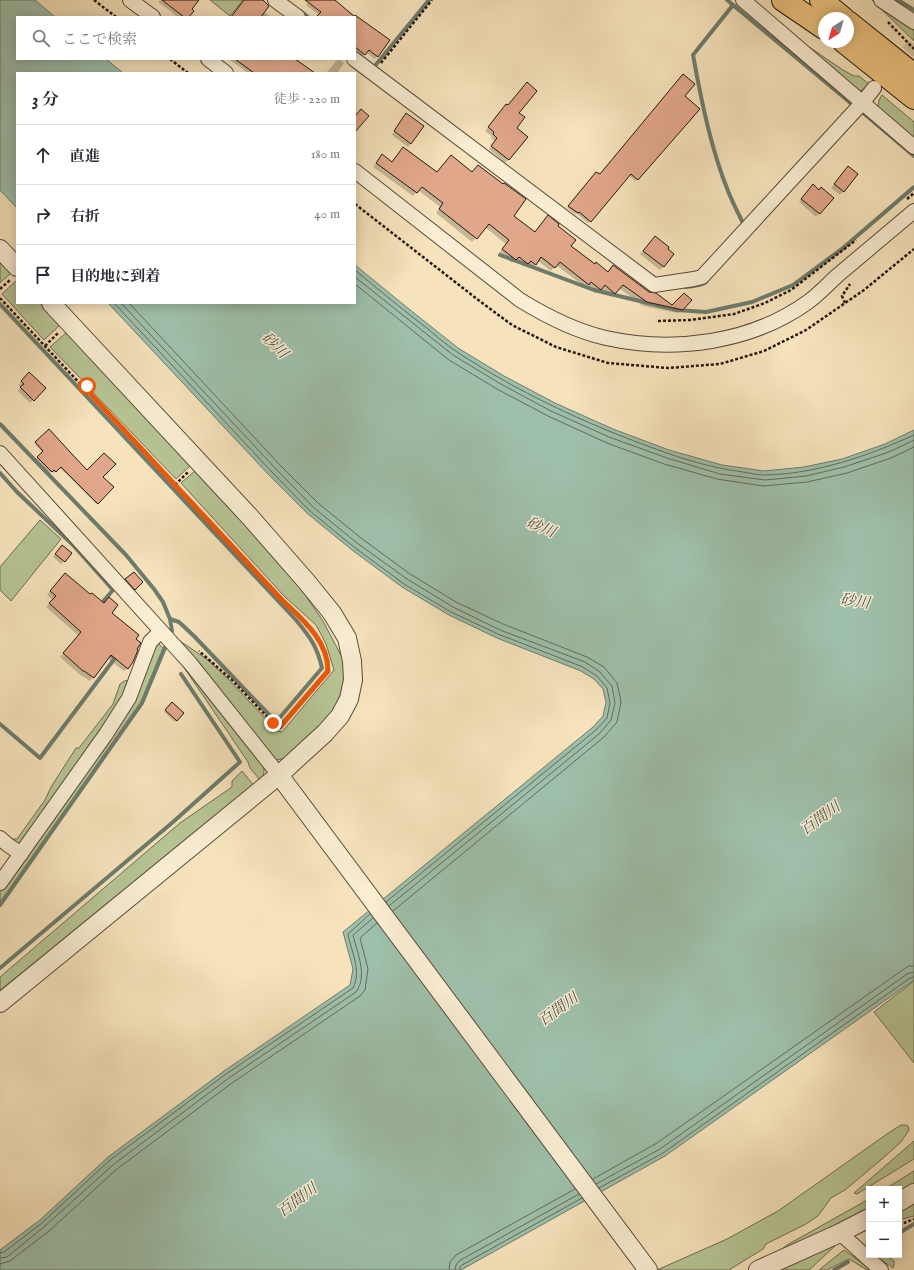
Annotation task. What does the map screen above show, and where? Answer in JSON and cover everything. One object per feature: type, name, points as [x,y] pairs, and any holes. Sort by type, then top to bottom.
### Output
[{"type":"highway","points":[[783,0],[818,23]]},
{"type":"highway","points":[[792,0],[818,22]]},
{"type":"highway","points":[[821,0],[836,12]]},
{"type":"highway","points":[[854,27],[914,74]]},
{"type":"highway","points":[[851,48],[914,98]]},
{"type":"street","points":[[130,0],[151,16]]},
{"type":"street","points":[[275,0],[297,16]]},
{"type":"street","points":[[743,0],[914,147]]},
{"type":"street","points":[[881,0],[914,22]]},
{"type":"street","points":[[209,60],[225,72]]},
{"type":"street","points":[[355,60],[654,285],[702,277],[863,102],[874,88]]},
{"type":"street","points":[[356,172],[520,300],[542,313],[575,328],[605,338],[636,343],[665,345],[696,344],[728,338],[757,329],[781,318],[809,301],[914,211]]},
{"type":"street","points":[[0,249],[13,274]]},
{"type":"street","points":[[0,1003],[278,774],[325,733],[340,716],[349,699],[353,680],[352,661],[347,638],[328,608],[265,535],[52,304]]},
{"type":"street","points":[[0,453],[190,663],[278,774],[648,1270]]},
{"type":"street","points":[[0,883],[106,734],[129,698],[150,642],[165,636]]},
{"type":"street","points":[[0,838],[21,854]]},
{"type":"street","points":[[902,1200],[914,1193]]},
{"type":"street","points":[[758,1270],[866,1220]]},
{"type":"street","points":[[840,1233],[881,1270]]},
{"type":"path","points":[[94,0],[115,16]]},
{"type":"path","points":[[378,67],[432,0]]},
{"type":"path","points":[[883,17],[914,49]]},
{"type":"path","points":[[171,60],[187,72]]},
{"type":"path","points":[[902,202],[914,192]]},
{"type":"path","points":[[356,205],[477,299]]},
{"type":"path","points":[[658,321],[690,320],[734,314],[765,303],[791,290],[861,236]]},
{"type":"path","points":[[0,289],[13,274]]},
{"type":"path","points":[[0,298],[309,627],[321,644],[328,662],[328,671],[280,727],[273,723],[232,680],[194,647]]},
{"type":"path","points":[[45,346],[56,335]]},
{"type":"path","points":[[85,388],[93,382]]},
{"type":"path","points":[[175,485],[187,473]]},
{"type":"path","points":[[902,1224],[914,1219]]},
{"type":"shaded area","points":[[210,0],[243,0],[230,16]]},
{"type":"shaded area","points":[[872,0],[914,31],[914,41]]},
{"type":"shaded area","points":[[790,34],[843,70],[854,76],[859,76],[870,85],[865,89],[858,91],[856,90]]},
{"type":"shaded area","points":[[882,95],[914,122],[914,139],[878,107],[879,100]]},
{"type":"shaded area","points":[[0,262],[11,273],[0,283]]},
{"type":"shaded area","points":[[16,281],[16,304],[41,304],[60,325],[44,340],[2,294]]},
{"type":"shaded area","points":[[67,332],[191,465],[176,479],[90,389],[94,384],[89,380],[85,383],[50,347]]},
{"type":"shaded area","points":[[196,470],[292,576],[323,621],[343,659],[345,669],[344,686],[338,701],[330,715],[287,758],[276,760],[180,641],[208,660],[277,731],[282,732],[334,670],[326,644],[316,625],[284,596],[181,483]]},
{"type":"shaded area","points":[[40,520],[61,539],[11,601],[0,590],[0,567]]},
{"type":"shaded area","points":[[157,643],[163,648],[141,702],[0,903],[0,888]]},
{"type":"shaded area","points":[[183,664],[262,761],[264,773],[260,780],[250,768],[248,762]]},
{"type":"shaded area","points":[[126,680],[129,687],[128,691],[22,843],[15,844],[10,839],[17,839],[45,800],[51,787],[76,748],[79,748],[113,704],[120,684]]},
{"type":"shaded area","points":[[242,771],[254,786],[0,994],[0,977],[180,823],[232,787],[232,781]]},
{"type":"shaded area","points":[[914,981],[914,1063],[874,1012]]},
{"type":"shaded area","points":[[901,1125],[908,1126],[909,1130],[901,1142],[845,1190],[831,1198],[818,1216],[806,1224],[766,1244],[763,1249],[729,1270],[657,1270],[727,1239],[778,1211]]},
{"type":"shaded area","points":[[914,1141],[914,1159],[870,1186],[866,1186],[866,1188],[857,1194],[854,1193]]},
{"type":"shaded area","points":[[914,1171],[914,1185],[902,1192],[902,1186],[890,1186]]},
{"type":"shaded area","points":[[866,1201],[866,1212],[778,1252],[787,1245]]},
{"type":"shaded area","points":[[914,1202],[914,1216],[902,1219],[902,1209]]},
{"type":"shaded area","points":[[835,1246],[809,1270],[779,1270],[825,1249]]},
{"type":"shaded area","points":[[844,1250],[870,1269],[867,1270],[849,1259],[827,1270],[819,1270]]},
{"type":"shaded area","points":[[878,1258],[890,1258],[894,1261],[893,1268]]},
{"type":"water","points":[[0,0],[35,0],[54,16],[16,16],[16,60],[107,60],[122,72],[16,72],[16,207],[0,190]]},
{"type":"water","points":[[356,266],[458,348],[504,376],[555,403],[613,429],[669,450],[722,465],[764,471],[804,467],[842,459],[885,444],[914,430],[914,980],[665,1156],[461,1270],[0,1270],[0,1250],[40,1220],[108,1157],[224,1071],[350,985],[353,969],[343,932],[593,727],[603,716],[606,702],[603,689],[594,679],[581,671],[497,638],[449,615],[402,587],[352,550],[308,514],[268,474],[109,304],[356,304]]},
{"type":"building","points":[[162,0],[199,0],[192,9],[194,11],[190,16],[183,16]]},
{"type":"building","points":[[244,0],[263,0],[269,6],[262,16],[232,16]]},
{"type":"building","points":[[305,0],[335,0],[354,16],[317,16],[321,12]]},
{"type":"building","points":[[355,16],[390,40],[378,57],[369,50],[365,55],[356,48]]},
{"type":"building","points":[[236,60],[296,60],[314,72],[253,72]]},
{"type":"building","points":[[683,74],[695,84],[685,96],[700,109],[638,180],[631,174],[591,222],[579,212],[578,213],[568,206],[596,172],[600,174]]},
{"type":"building","points":[[527,82],[537,91],[519,113],[525,117],[517,128],[528,137],[509,160],[491,146],[497,138],[493,134],[494,132],[488,127],[506,104],[508,105]]},
{"type":"building","points":[[361,109],[369,116],[356,131],[356,115]]},
{"type":"building","points":[[406,113],[424,126],[411,144],[394,131]]},
{"type":"building","points":[[403,147],[437,172],[451,155],[472,172],[478,165],[526,199],[514,216],[535,232],[548,215],[559,224],[558,226],[576,240],[571,246],[595,264],[596,262],[608,272],[613,265],[649,292],[656,293],[672,305],[684,293],[692,300],[683,310],[647,302],[623,285],[615,294],[605,285],[601,290],[591,282],[589,285],[560,262],[555,268],[541,257],[536,265],[531,261],[528,264],[519,257],[516,260],[502,249],[509,240],[489,224],[477,239],[439,209],[443,203],[422,187],[417,193],[376,163],[382,154],[392,162]]},
{"type":"building","points":[[848,166],[858,174],[844,192],[834,184]]},
{"type":"building","points":[[813,184],[819,190],[821,187],[834,198],[820,214],[801,199]]},
{"type":"building","points":[[655,236],[669,247],[668,249],[674,254],[664,267],[643,251]]},
{"type":"building","points":[[29,372],[46,388],[34,401],[20,387],[24,384],[21,381]]},
{"type":"building","points":[[49,429],[87,470],[104,453],[116,464],[103,477],[114,487],[98,504],[61,467],[56,472],[54,470],[52,472],[37,457],[43,451],[35,442]]},
{"type":"building","points":[[62,545],[72,553],[65,562],[55,554]]},
{"type":"building","points":[[134,572],[143,582],[135,590],[125,579]]},
{"type":"building","points":[[65,573],[90,594],[92,593],[104,603],[109,597],[118,605],[112,613],[139,635],[136,639],[141,643],[137,649],[138,650],[133,662],[128,669],[111,655],[94,678],[83,671],[63,653],[81,632],[49,603],[56,596],[50,591]]},
{"type":"building","points":[[172,702],[184,713],[177,721],[165,710]]},
{"type":"waterway","points":[[374,67],[429,0]]},
{"type":"waterway","points":[[727,0],[853,105]]},
{"type":"waterway","points":[[898,0],[914,10]]},
{"type":"waterway","points":[[733,5],[693,55],[703,106],[716,158],[730,195],[744,223]]},
{"type":"waterway","points":[[300,11],[307,16]]},
{"type":"waterway","points":[[861,111],[914,156]]},
{"type":"waterway","points":[[500,255],[594,290],[677,310],[706,312],[752,302],[793,285],[843,248],[914,187]]},
{"type":"waterway","points":[[686,287],[699,285],[706,282]]},
{"type":"waterway","points":[[0,304],[296,620],[312,642],[318,654],[322,668],[276,722],[194,636],[179,622],[170,619]]},
{"type":"waterway","points":[[0,424],[126,555],[163,602],[170,619],[172,631],[142,703],[0,905]]},
{"type":"waterway","points":[[0,473],[17,492],[73,545],[113,590],[100,605]]},
{"type":"waterway","points":[[0,724],[40,758],[115,658],[111,655]]},
{"type":"waterway","points":[[0,968],[173,822],[240,762],[181,674]]},
{"type":"waterway","points":[[902,1231],[914,1224]]},
{"type":"waterway","points":[[834,1270],[848,1262]]},
{"type":"tunnel","points":[[893,67],[914,45]]},
{"type":"route","points":[[87,386],[85,388],[282,600],[309,627],[321,644],[328,662],[328,671],[280,727],[273,723]]},
{"type":"water label","name":"砂川","points":[[275,345]]},
{"type":"water label","name":"砂川","points":[[541,527]]},
{"type":"water label","name":"砂川","points":[[855,601]]},
{"type":"water label","name":"百間川","points":[[820,818]]},
{"type":"water label","name":"百間川","points":[[558,1009]]},
{"type":"water label","name":"百間川","points":[[297,1200]]}]
